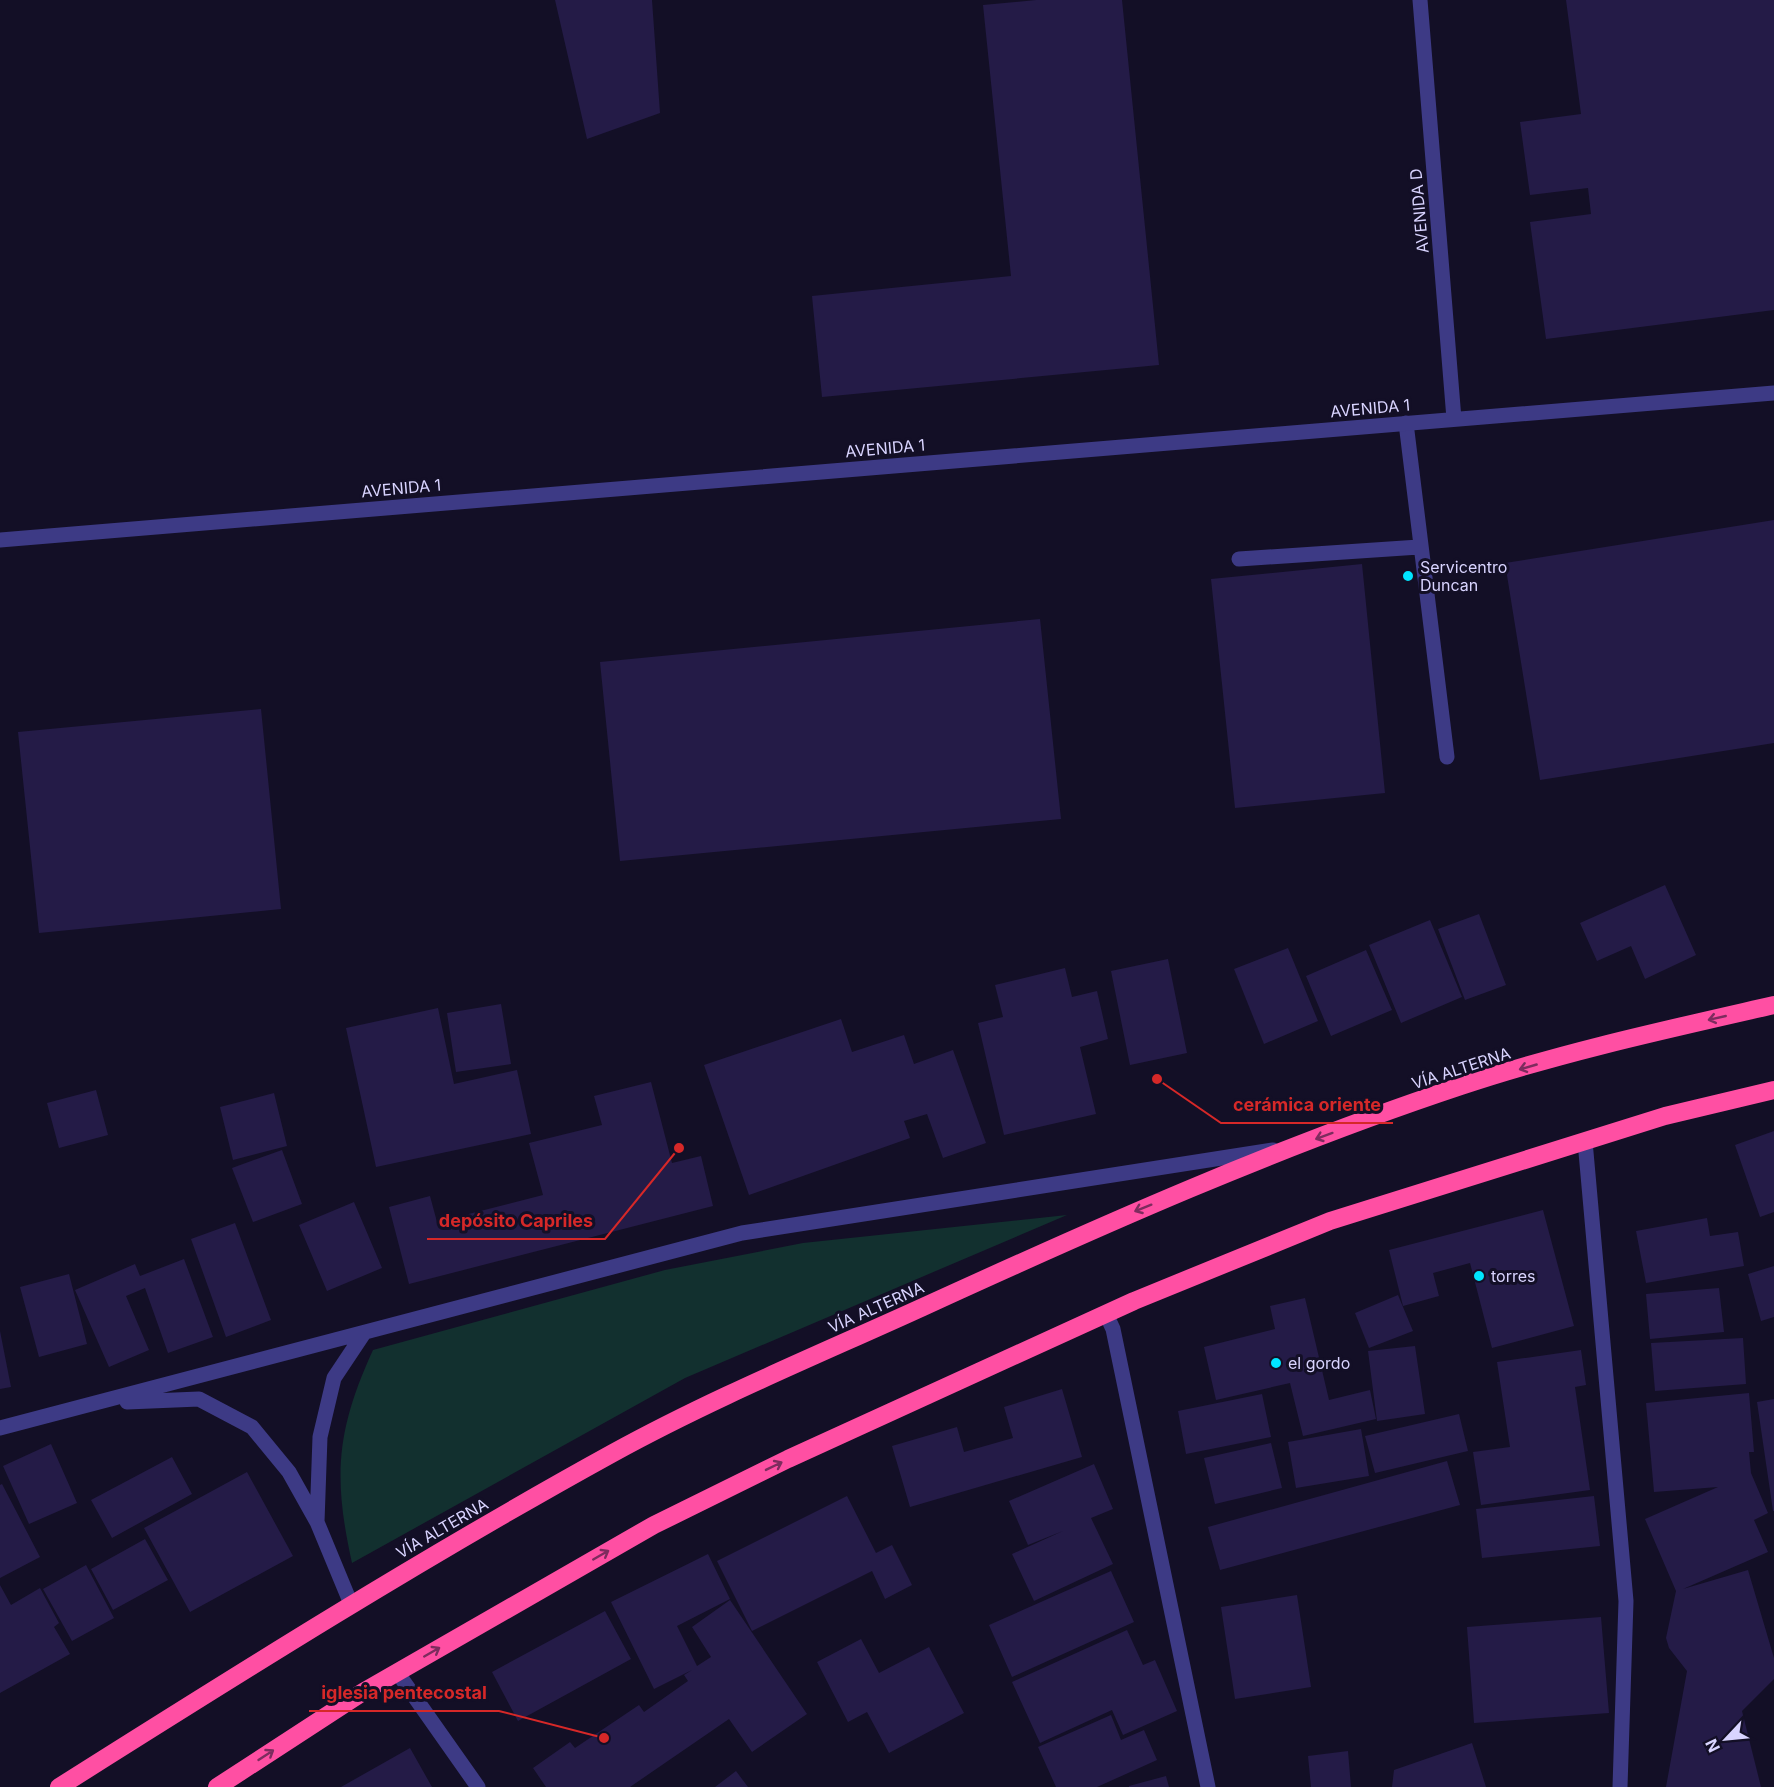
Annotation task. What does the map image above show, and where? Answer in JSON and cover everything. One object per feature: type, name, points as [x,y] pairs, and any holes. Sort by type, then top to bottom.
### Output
[{"type":"highway","name":"VÍA ALTERNA","points":[[58,1787],[351,1604],[618,1450],[742,1389],[1098,1227],[1294,1147],[1462,1086],[1621,1040],[1774,1005]]},
{"type":"highway","points":[[217,1787],[397,1672],[654,1525],[788,1459],[1107,1314],[1330,1221],[1665,1116],[1774,1090]]},
{"type":"street","name":"AVENIDA D","points":[[1420,0],[1454,419]]},
{"type":"street","name":"AVENIDA 1","points":[[0,540],[1774,393]]},
{"type":"street","points":[[1406,423],[1419,547],[1447,757]]},
{"type":"street","points":[[1239,559],[1419,547]]},
{"type":"street","points":[[1585,1141],[1626,1601],[1620,1787]]},
{"type":"street","points":[[0,1428],[742,1233],[1294,1147]]},
{"type":"street","points":[[1107,1314],[1113,1329],[1208,1787]]},
{"type":"street","points":[[317,1522],[320,1437],[334,1378],[364,1333]]},
{"type":"street","points":[[97,1403],[199,1399],[252,1427],[290,1472],[317,1522],[351,1604]]},
{"type":"street","points":[[397,1672],[478,1787]]},
{"type":"green space","points":[[1067,1215],[685,1378],[352,1563],[342,1505],[342,1455],[351,1405],[373,1350],[665,1270],[803,1243]]},
{"type":"building","points":[[555,0],[652,0],[660,113],[587,139]]},
{"type":"building","points":[[1036,0],[1122,0],[1159,365],[822,397],[812,296],[1011,276],[983,5]]},
{"type":"building","points":[[1566,0],[1774,0],[1774,310],[1546,339],[1530,222],[1591,214],[1588,188],[1530,195],[1520,122],[1581,114]]},
{"type":"building","points":[[1774,520],[1774,743],[1540,780],[1505,563]]},
{"type":"building","points":[[1362,564],[1385,793],[1235,808],[1211,579]]},
{"type":"building","points":[[1040,619],[1061,819],[620,861],[600,662]]},
{"type":"building","points":[[261,709],[281,909],[39,933],[18,732]]},
{"type":"building","points":[[1665,885],[1696,955],[1645,979],[1631,946],[1597,961],[1580,923]]},
{"type":"building","points":[[1479,914],[1506,985],[1465,1000],[1438,929]]},
{"type":"building","points":[[1430,920],[1462,997],[1401,1023],[1369,945]]},
{"type":"building","points":[[1288,948],[1318,1021],[1264,1044],[1234,969]]},
{"type":"building","points":[[1366,950],[1392,1010],[1331,1036],[1306,976]]},
{"type":"building","points":[[1168,959],[1187,1053],[1130,1065],[1111,971]]},
{"type":"building","points":[[1065,968],[1072,997],[1097,991],[1108,1039],[1080,1047],[1096,1114],[1004,1135],[978,1023],[1003,1017],[995,985]]},
{"type":"building","points":[[501,1004],[511,1064],[456,1072],[447,1013]]},
{"type":"building","points":[[438,1008],[454,1084],[517,1070],[531,1134],[376,1167],[346,1028]]},
{"type":"building","points":[[841,1019],[852,1052],[904,1035],[914,1064],[953,1050],[986,1143],[943,1158],[927,1114],[904,1121],[910,1138],[749,1195],[704,1065]]},
{"type":"building","points":[[651,1082],[672,1163],[701,1156],[713,1206],[409,1284],[389,1207],[430,1196],[437,1222],[543,1195],[529,1143],[602,1125],[594,1096]]},
{"type":"building","points":[[96,1090],[108,1135],[59,1148],[47,1103]]},
{"type":"building","points":[[274,1093],[287,1146],[233,1160],[220,1107]]},
{"type":"building","points":[[1774,1131],[1774,1212],[1760,1217],[1735,1145]]},
{"type":"building","points":[[282,1150],[302,1204],[253,1222],[232,1168]]},
{"type":"building","points":[[354,1202],[382,1268],[327,1291],[299,1225]]},
{"type":"building","points":[[1543,1210],[1574,1326],[1492,1348],[1470,1263],[1433,1273],[1439,1296],[1403,1306],[1389,1250]]},
{"type":"building","points":[[1707,1218],[1710,1236],[1738,1232],[1744,1266],[1646,1283],[1636,1231]]},
{"type":"building","points":[[235,1223],[271,1320],[226,1337],[191,1239]]},
{"type":"building","points":[[184,1259],[213,1337],[168,1353],[145,1288],[126,1296],[149,1350],[109,1367],[75,1290],[135,1264],[140,1276]]},
{"type":"building","points":[[1774,1266],[1774,1317],[1761,1321],[1748,1274]]},
{"type":"building","points":[[69,1274],[87,1344],[39,1357],[20,1287]]},
{"type":"building","points":[[1719,1288],[1724,1332],[1650,1339],[1646,1294]]},
{"type":"building","points":[[1398,1295],[1413,1331],[1369,1348],[1355,1313]]},
{"type":"building","points":[[1305,1298],[1329,1400],[1370,1390],[1376,1419],[1303,1436],[1290,1383],[1216,1400],[1204,1347],[1275,1329],[1270,1306]]},
{"type":"building","points":[[0,1331],[11,1387],[0,1389]]},
{"type":"building","points":[[1743,1338],[1746,1384],[1655,1391],[1651,1343]]},
{"type":"building","points":[[1415,1346],[1425,1414],[1377,1421],[1368,1351]]},
{"type":"building","points":[[1581,1350],[1586,1385],[1575,1387],[1590,1490],[1481,1505],[1473,1452],[1510,1447],[1497,1362]]},
{"type":"building","points":[[1062,1389],[1082,1457],[910,1507],[892,1446],[957,1427],[964,1452],[1013,1438],[1004,1407]]},
{"type":"building","points":[[1749,1393],[1754,1452],[1749,1452],[1751,1473],[1768,1513],[1754,1520],[1768,1552],[1683,1589],[1748,1570],[1774,1658],[1774,1679],[1742,1711],[1761,1787],[1666,1787],[1687,1671],[1669,1648],[1666,1638],[1676,1591],[1645,1519],[1718,1487],[1654,1492],[1646,1403]]},
{"type":"building","points":[[1262,1394],[1271,1437],[1186,1454],[1178,1411]]},
{"type":"building","points":[[1774,1399],[1774,1511],[1773,1511],[1757,1402]]},
{"type":"building","points":[[1459,1414],[1468,1451],[1375,1473],[1365,1436]]},
{"type":"building","points":[[1361,1429],[1369,1476],[1296,1488],[1288,1442]]},
{"type":"building","points":[[1271,1443],[1282,1488],[1215,1504],[1204,1458]]},
{"type":"building","points":[[51,1444],[77,1503],[29,1524],[3,1466]]},
{"type":"building","points":[[172,1457],[192,1494],[112,1538],[91,1500]]},
{"type":"building","points":[[1447,1461],[1460,1505],[1220,1570],[1208,1527]]},
{"type":"building","points":[[1094,1464],[1113,1509],[1091,1518],[1113,1564],[1034,1601],[1012,1554],[1063,1531],[1028,1545],[1009,1501]]},
{"type":"building","points":[[247,1472],[293,1556],[190,1612],[144,1528]]},
{"type":"building","points":[[2,1484],[40,1557],[0,1578],[0,1485]]},
{"type":"building","points":[[847,1496],[876,1553],[892,1545],[912,1585],[885,1599],[872,1571],[752,1631],[717,1561]]},
{"type":"building","points":[[1594,1496],[1600,1546],[1482,1558],[1476,1509]]},
{"type":"building","points":[[145,1539],[168,1580],[113,1610],[91,1569]]},
{"type":"building","points":[[708,1554],[730,1599],[677,1626],[697,1666],[711,1657],[692,1627],[730,1600],[807,1714],[752,1752],[729,1719],[630,1787],[546,1787],[533,1768],[570,1742],[575,1748],[639,1705],[644,1712],[688,1681],[684,1675],[692,1670],[654,1689],[611,1602]]},
{"type":"building","points":[[86,1565],[114,1618],[72,1641],[43,1589]]},
{"type":"building","points":[[1111,1571],[1134,1622],[1012,1677],[989,1625]]},
{"type":"building","points":[[0,1585],[11,1605],[40,1588],[59,1623],[54,1627],[70,1654],[0,1693]]},
{"type":"building","points":[[1297,1595],[1311,1687],[1235,1699],[1221,1607]]},
{"type":"building","points":[[605,1611],[631,1659],[518,1721],[492,1672]]},
{"type":"building","points":[[1601,1617],[1609,1713],[1474,1723],[1467,1627]]},
{"type":"building","points":[[1127,1630],[1143,1665],[1155,1660],[1177,1711],[1123,1735],[1112,1710],[1040,1743],[1012,1682]]},
{"type":"building","points":[[861,1639],[879,1673],[929,1647],[964,1713],[889,1753],[867,1712],[848,1722],[817,1662]]},
{"type":"building","points":[[1111,1715],[1121,1740],[1144,1730],[1157,1760],[1097,1787],[1056,1787],[1038,1747]]},
{"type":"building","points":[[1472,1743],[1486,1787],[1392,1787],[1394,1770]]},
{"type":"building","points":[[410,1748],[432,1787],[341,1787]]},
{"type":"building","points":[[1348,1751],[1351,1787],[1311,1787],[1308,1756]]},
{"type":"building","points":[[736,1771],[748,1787],[715,1787]]},
{"type":"building","points":[[1166,1776],[1169,1787],[1129,1787],[1129,1786]]},
{"type":"place","name":"Servicentro Duncan","points":[[1408,576]]},
{"type":"place","name":"cerámica oriente","points":[[1157,1079]]},
{"type":"place","name":"depósito Capriles","points":[[679,1148]]},
{"type":"place","name":"torres","points":[[1479,1276]]},
{"type":"place","name":"el gordo","points":[[1276,1363]]},
{"type":"place","name":"iglesia pentecostal","points":[[604,1738]]}]
